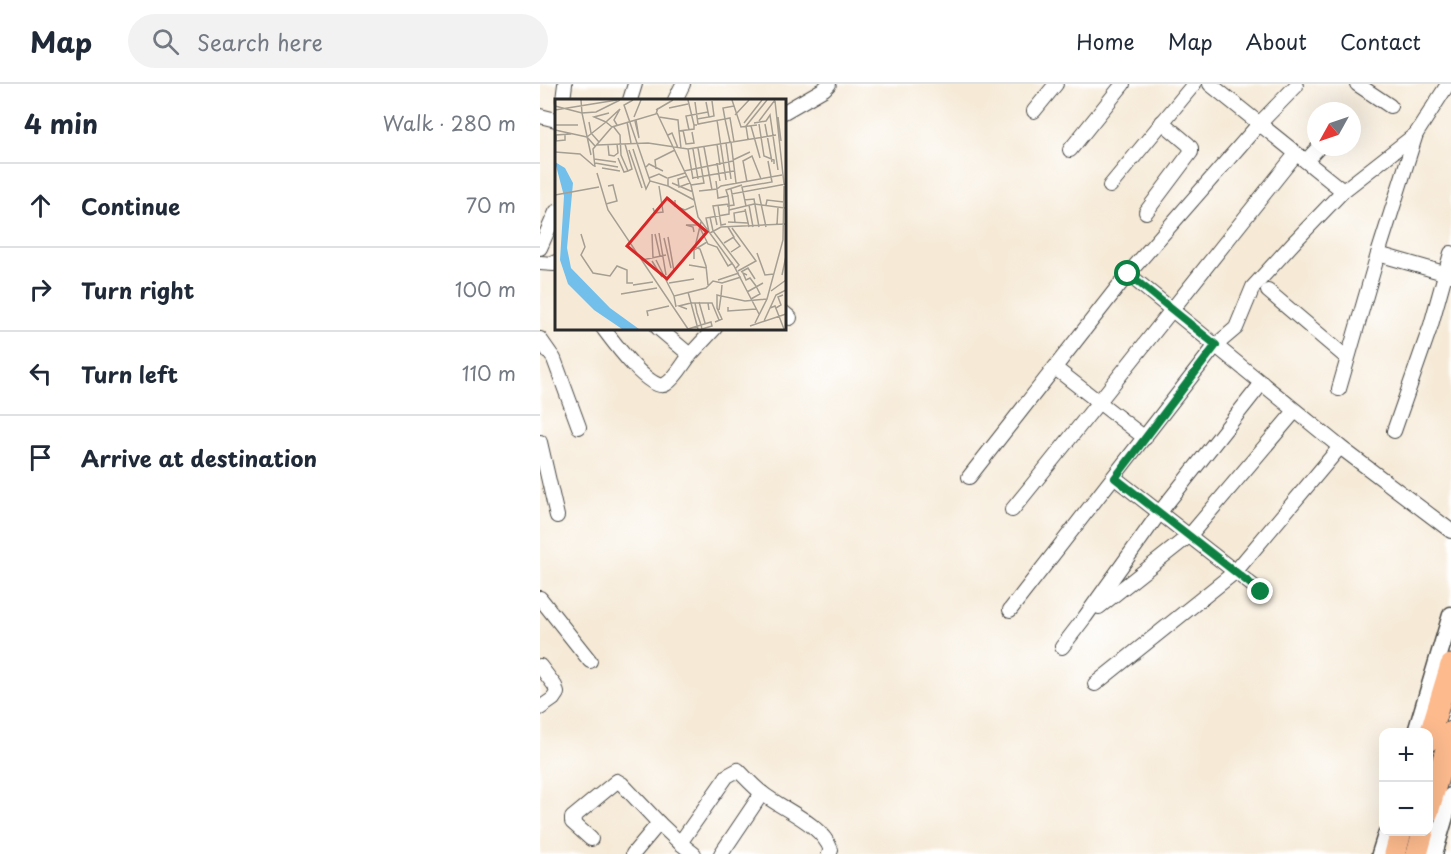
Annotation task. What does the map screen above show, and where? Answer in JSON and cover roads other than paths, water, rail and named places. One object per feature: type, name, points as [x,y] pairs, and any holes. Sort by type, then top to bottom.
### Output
[{"type":"main road","points":[[1432,728],[1451,665]]},
{"type":"main road","points":[[1433,795],[1451,732]]},
{"type":"main road","points":[[1395,854],[1400,836]]},
{"type":"main road","points":[[1417,854],[1422,836]]},
{"type":"street","points":[[563,99],[566,84]]},
{"type":"street","points":[[675,99],[682,84]]},
{"type":"street","points":[[786,111],[829,84]]},
{"type":"street","points":[[1034,111],[1056,84]]},
{"type":"street","points":[[1070,150],[1123,84]]},
{"type":"street","points":[[1110,186],[1194,84]]},
{"type":"street","points":[[1357,84],[1390,106]]},
{"type":"street","points":[[1339,389],[1416,134],[1448,84]]},
{"type":"street","points":[[969,477],[1128,274],[1259,124],[1296,86]]},
{"type":"street","points":[[1219,87],[1259,124],[1343,191]]},
{"type":"street","points":[[540,116],[555,120]]},
{"type":"street","points":[[1146,212],[1191,153],[1188,144],[1162,122]]},
{"type":"street","points":[[1010,610],[1115,478],[1216,345],[1236,328],[1253,287],[1343,191],[1416,134]]},
{"type":"street","points":[[1012,510],[1099,403],[1171,308],[1301,157],[1307,153]]},
{"type":"street","points":[[540,248],[555,214]]},
{"type":"street","points":[[1394,431],[1448,275],[1451,253]]},
{"type":"street","points":[[1378,254],[1448,275]]},
{"type":"street","points":[[540,263],[555,264]]},
{"type":"street","points":[[1128,274],[1340,447],[1451,531]]},
{"type":"street","points":[[1268,291],[1347,358]]},
{"type":"street","points":[[605,330],[640,372],[659,386],[665,386],[673,378],[713,330]]},
{"type":"street","points":[[660,330],[690,355]]},
{"type":"street","points":[[540,339],[554,359],[579,427]]},
{"type":"street","points":[[1055,368],[1145,438]]},
{"type":"street","points":[[1062,647],[1160,512],[1262,383]]},
{"type":"street","points":[[1086,617],[1190,535],[1295,411]]},
{"type":"street","points":[[540,442],[557,516]]},
{"type":"street","points":[[1095,684],[1235,572],[1340,447]]},
{"type":"street","points":[[1115,478],[1261,592]]},
{"type":"street","points":[[540,598],[590,661]]},
{"type":"street","points":[[1417,728],[1451,615]]},
{"type":"street","points":[[540,666],[555,686],[557,693],[553,699],[540,708]]},
{"type":"street","points":[[680,843],[727,776],[738,770],[762,793],[805,820],[828,844],[831,850],[829,854]]},
{"type":"street","points":[[591,839],[578,829],[572,822],[572,818],[617,782],[622,784],[680,843],[694,854]]},
{"type":"street","points":[[721,854],[762,793]]},
{"type":"street","points":[[1434,854],[1451,796]]},
{"type":"street","points":[[633,854],[659,822]]},
{"type":"street","points":[[1380,854],[1385,836]]}]
